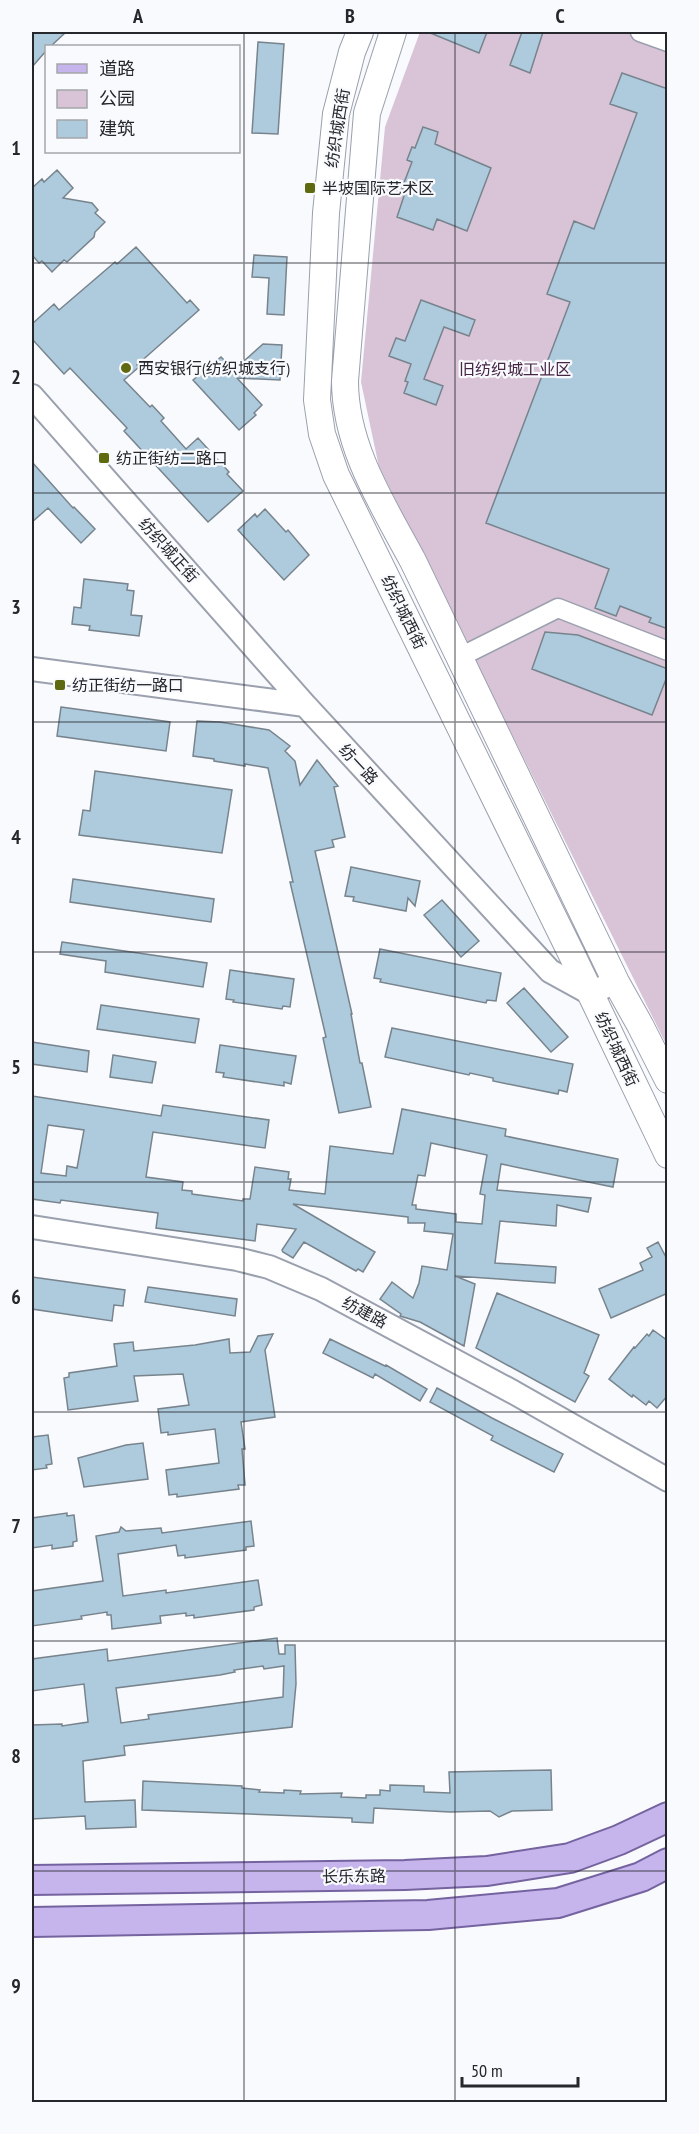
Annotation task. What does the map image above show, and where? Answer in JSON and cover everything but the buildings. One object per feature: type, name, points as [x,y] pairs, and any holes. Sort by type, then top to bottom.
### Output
[{"type":"main road","name":"纺织城西街","points":[[360,32],[340,94],[332,149],[326,213],[318,363],[317,400],[322,434],[336,475],[668,1155]]},
{"type":"main road","name":"纺织城西街","points":[[393,32],[367,113],[345,396],[350,426],[365,467],[460,657],[616,982],[668,1080]]},
{"type":"main road","name":"长乐东路","points":[[32,1880],[405,1875],[487,1871],[570,1858],[620,1840],[668,1816]]},
{"type":"main road","points":[[32,1922],[428,1916],[558,1903],[641,1876],[668,1863]]},
{"type":"street","points":[[640,32],[668,42]]},
{"type":"street","name":"纺织城正街","points":[[32,396],[305,705]]},
{"type":"street","points":[[460,657],[558,608],[668,651]]},
{"type":"street","points":[[32,669],[305,705]]},
{"type":"street","name":"纺一路","points":[[305,705],[550,971],[590,993]]},
{"type":"street","points":[[590,993],[616,982]]},
{"type":"street","name":"纺建路","points":[[32,1227],[228,1257],[269,1267],[295,1277],[513,1392],[668,1480]]},
{"type":"green space","name":"旧纺织城工业区","points":[[420,32],[667,32],[667,1046],[379,467],[361,382],[385,127]]},
{"type":"place","name":"半坡国际艺术区","points":[[310,188]]},
{"type":"place","name":"西安银行(纺织城支行)","points":[[126,368]]},
{"type":"place","name":"纺正街纺二路口","points":[[104,458]]},
{"type":"place","name":"纺正街纺一路口","points":[[60,685]]}]
